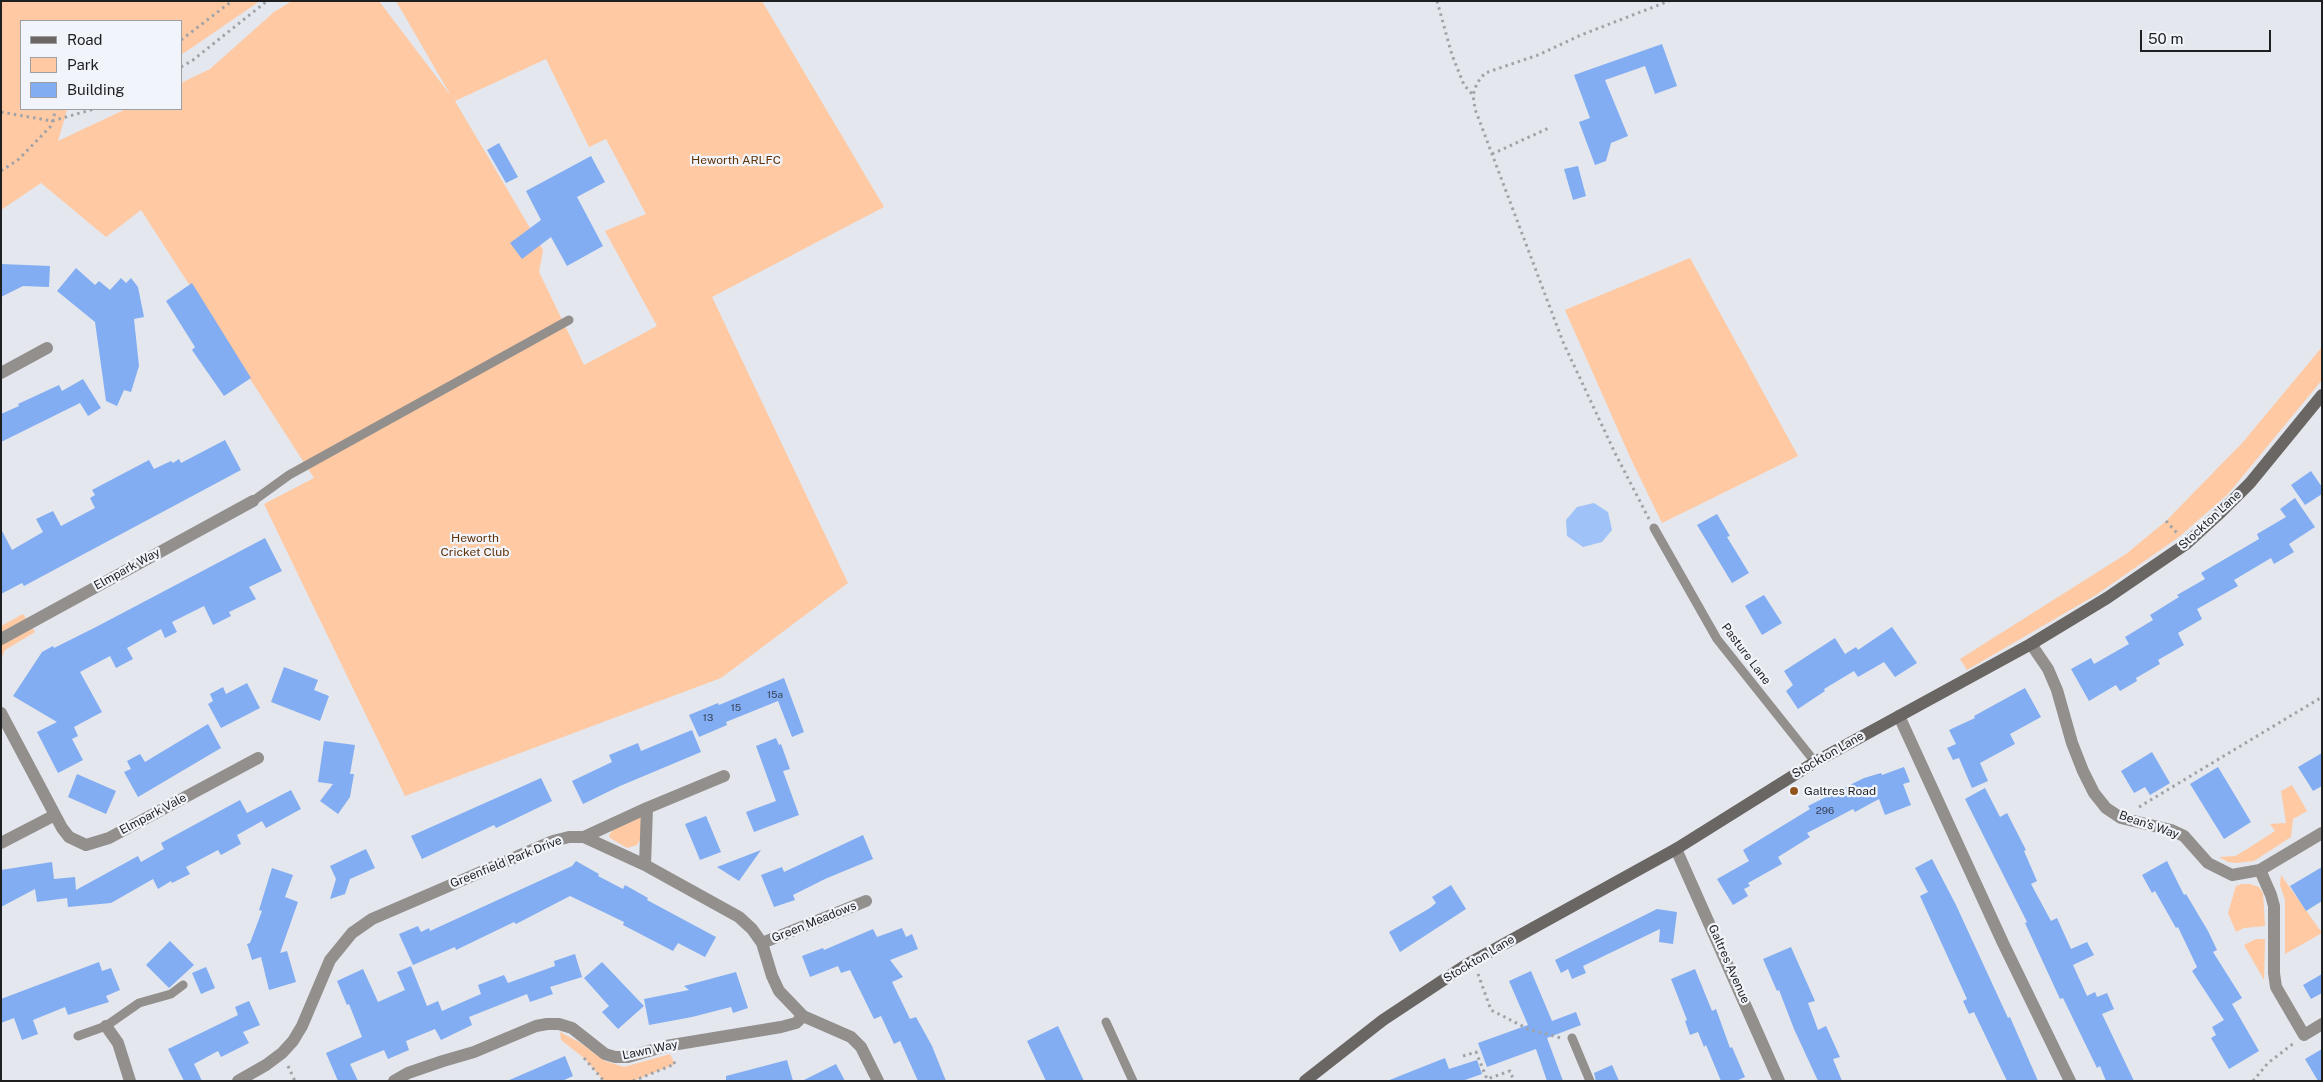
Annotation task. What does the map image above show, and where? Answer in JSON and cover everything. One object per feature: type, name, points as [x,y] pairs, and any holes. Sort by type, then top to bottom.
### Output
[{"type":"street","points":[[1,373],[47,348]]},
{"type":"street","name":"Stockton Lane","points":[[1305,1081],[1383,1020],[1473,961],[1676,849],[1815,762],[2030,644],[2107,598],[2186,544],[2250,483],[2322,396]]},
{"type":"street","name":"Elmpark Way","points":[[1,639],[253,501]]},
{"type":"street","name":"Bean's Way","points":[[2030,644],[2048,669],[2057,690],[2072,743],[2094,793],[2106,808],[2121,818],[2171,830],[2184,836],[2208,863],[2223,872],[2240,875],[2260,870],[2322,833]]},
{"type":"street","name":"Elmpark Vale","points":[[1,713],[55,816],[69,837],[86,844],[96,843],[258,758]]},
{"type":"street","points":[[1899,716],[2003,943],[2070,1081]]},
{"type":"street","points":[[584,837],[724,776]]},
{"type":"street","points":[[645,865],[647,808]]},
{"type":"street","points":[[1,843],[55,816]]},
{"type":"street","name":"Greenfield Park Drive","points":[[238,1081],[266,1066],[293,1041],[302,1026],[330,960],[352,933],[372,919],[553,841],[569,837],[584,837]]},
{"type":"street","points":[[584,837],[645,865],[739,917],[752,929],[762,943],[775,984],[803,1016],[851,1037],[861,1047],[878,1081]]},
{"type":"street","name":"Galtres Avenue","points":[[1676,849],[1779,1081]]},
{"type":"street","points":[[2260,870],[2272,895],[2274,906],[2274,973],[2276,987],[2304,1035],[2322,1024]]},
{"type":"street","name":"Green Meadows","points":[[762,943],[866,901]]},
{"type":"street","name":"Lawn Way","points":[[394,1081],[408,1073],[443,1060],[474,1052],[536,1026],[547,1024],[559,1024],[572,1028],[605,1054],[614,1057],[628,1057],[666,1046],[781,1027],[796,1023],[803,1016]]},
{"type":"street","points":[[106,1026],[118,1043],[130,1081]]},
{"type":"lane","points":[[253,501],[289,475],[569,320]]},
{"type":"lane","name":"Pasture Lane","points":[[1654,528],[1716,639],[1815,762]]},
{"type":"lane","points":[[78,1036],[106,1026],[122,1017],[139,1003],[171,994],[183,985]]},
{"type":"lane","points":[[1106,1022],[1133,1081]]},
{"type":"lane","points":[[1572,1038],[1590,1081]]},
{"type":"path","points":[[182,39],[232,1]]},
{"type":"path","points":[[182,66],[194,60],[267,1]]},
{"type":"path","points":[[1437,1],[1452,55],[1464,85],[1473,95],[1475,109],[1563,342],[1615,453],[1654,528]]},
{"type":"path","points":[[1473,95],[1485,73],[1538,55],[1581,35],[1669,1]]},
{"type":"path","points":[[1,171],[20,159],[51,126],[56,110]]},
{"type":"path","points":[[1,112],[52,121],[90,110]]},
{"type":"path","points":[[1492,154],[1551,127]]},
{"type":"path","points":[[2121,818],[2322,697]]},
{"type":"path","points":[[1473,961],[1491,1010],[1528,1029],[1562,1039],[1572,1038]]},
{"type":"path","points":[[2253,1081],[2268,1063],[2304,1035]]},
{"type":"path","points":[[633,1081],[674,1064],[666,1046]]},
{"type":"path","points":[[1463,1056],[1476,1052],[1487,1079],[1510,1071],[1514,1081]]},
{"type":"green space","name":"Heworth Cricket Club","points":[[1,1],[260,1],[182,54],[182,20],[20,20],[20,110],[67,110],[58,141],[124,110],[182,110],[182,83],[210,69],[274,12],[292,1],[379,1],[451,96],[396,1],[762,1],[884,207],[712,297],[848,583],[721,678],[405,796],[264,504],[314,478],[141,210],[106,237],[41,183],[1,210]],"holes":[[[546,59],[589,147],[606,139],[646,214],[605,231],[657,326],[584,365],[539,272],[543,250],[455,101]]]},
{"type":"green space","points":[[1690,258],[1798,456],[1662,523],[1630,457],[1565,310]]},
{"type":"green space","points":[[2322,347],[2322,380],[2228,494],[2179,537],[2096,595],[1967,670],[1960,659],[2126,554],[2166,521],[2243,442]]},
{"type":"green space","points":[[23,614],[35,632],[5,650],[1,659],[1,626]]},
{"type":"green space","points":[[2292,785],[2307,811],[2293,819],[2291,837],[2254,861],[2236,863],[2228,862],[2219,857],[2235,856],[2275,831],[2270,824],[2286,823],[2281,791]]},
{"type":"green space","points":[[640,817],[642,819],[640,840],[637,845],[627,848],[610,838],[609,835],[613,830]]},
{"type":"green space","points":[[2281,875],[2322,933],[2285,954],[2285,900],[2280,885]]},
{"type":"green space","points":[[2242,884],[2259,887],[2263,893],[2265,926],[2244,928],[2236,932],[2228,913],[2236,886]]},
{"type":"green space","points":[[2256,939],[2265,939],[2264,980],[2244,945]]},
{"type":"green space","points":[[560,1032],[579,1042],[605,1061],[624,1067],[670,1054],[675,1064],[633,1081],[604,1081],[584,1058],[561,1040]]},
{"type":"water","points":[[1594,503],[1608,512],[1612,530],[1602,542],[1583,547],[1567,536],[1566,520],[1577,507]]},
{"type":"building","points":[[1662,44],[1677,86],[1655,94],[1645,66],[1605,80],[1628,136],[1611,143],[1606,161],[1595,165],[1579,122],[1590,118],[1574,75]]},
{"type":"building","points":[[499,143],[518,177],[506,183],[487,150]]},
{"type":"building","points":[[591,156],[605,182],[577,197],[603,246],[567,266],[551,237],[522,259],[510,243],[541,220],[526,191]]},
{"type":"building","points":[[1578,166],[1586,196],[1573,200],[1564,169]]},
{"type":"building","points":[[1,264],[50,266],[49,287],[23,286],[1,297]]},
{"type":"building","points":[[76,268],[95,285],[99,281],[110,290],[121,278],[126,283],[131,278],[138,287],[144,317],[134,319],[139,366],[131,392],[124,390],[117,406],[106,401],[95,322],[57,291]]},
{"type":"building","points":[[192,283],[251,378],[224,396],[192,350],[195,347],[166,301]]},
{"type":"building","points":[[83,379],[101,408],[88,416],[80,403],[1,442],[1,414],[59,385],[62,391]]},
{"type":"building","points":[[225,440],[241,470],[24,586],[22,583],[1,594],[1,529],[12,550],[43,532],[36,519],[53,511],[61,526],[95,508],[90,498],[95,495],[92,490],[149,460],[154,469],[179,459],[181,463]]},
{"type":"building","points":[[2311,471],[2322,487],[2322,494],[2305,505],[2291,485]]},
{"type":"building","points":[[2295,498],[2315,527],[2289,544],[2294,552],[2274,564],[2271,558],[2234,580],[2238,586],[2197,609],[2202,619],[2178,633],[2184,645],[2158,660],[2160,664],[2136,678],[2137,681],[2120,691],[2116,685],[2089,701],[2071,669],[2091,658],[2094,664],[2129,644],[2125,637],[2153,620],[2150,615],[2179,597],[2177,595],[2205,579],[2201,573],[2259,539],[2257,534],[2286,517],[2280,509]]},
{"type":"building","points":[[1717,514],[1730,536],[1727,537],[1749,573],[1732,583],[1697,525]]},
{"type":"building","points":[[265,538],[282,571],[249,587],[256,599],[229,612],[231,616],[213,625],[204,606],[172,622],[177,632],[165,638],[161,629],[127,648],[133,659],[116,668],[110,656],[80,672],[102,712],[74,727],[78,736],[72,739],[83,760],[58,773],[37,732],[57,722],[13,696],[42,652],[96,627]]},
{"type":"building","points":[[1764,595],[1782,623],[1762,635],[1745,606]]},
{"type":"building","points":[[1892,627],[1917,663],[1895,677],[1884,662],[1858,677],[1854,671],[1824,689],[1825,691],[1798,709],[1786,691],[1793,685],[1784,671],[1835,638],[1845,654],[1856,647],[1858,650]]},
{"type":"building","points":[[284,667],[318,680],[314,690],[329,696],[320,721],[271,702]]},
{"type":"building","points":[[784,678],[804,732],[792,737],[778,701],[726,722],[727,725],[699,737],[689,715],[718,703],[719,705]]},
{"type":"building","points":[[247,683],[260,708],[221,728],[208,704],[213,701],[210,694],[223,687],[226,694]]},
{"type":"building","points":[[2025,688],[2041,717],[2010,734],[2015,744],[1980,763],[1988,781],[1972,788],[1959,758],[1953,760],[1947,748],[1956,744],[1949,730],[1975,718],[1974,716]]},
{"type":"building","points":[[208,724],[221,748],[138,797],[124,772],[131,769],[127,761],[140,754],[145,762]]},
{"type":"building","points":[[692,730],[701,752],[620,786],[583,804],[572,781],[612,762],[609,755],[638,743],[641,751]]},
{"type":"building","points":[[776,738],[779,745],[781,744],[790,769],[783,771],[799,815],[754,832],[746,812],[776,801],[756,746]]},
{"type":"building","points":[[324,741],[355,745],[350,774],[354,774],[350,797],[338,814],[320,801],[333,784],[318,782]]},
{"type":"building","points":[[2152,752],[2170,783],[2150,795],[2145,787],[2134,793],[2121,771]]},
{"type":"building","points":[[2322,753],[2322,786],[2313,791],[2298,767]]},
{"type":"building","points":[[1904,767],[1910,782],[1903,784],[1911,805],[1885,815],[1879,799],[1855,812],[1853,809],[1807,833],[1810,837],[1778,857],[1782,864],[1748,883],[1750,886],[1744,889],[1748,896],[1733,905],[1717,879],[1749,861],[1743,850],[1810,809],[1808,806],[1864,778],[1881,773],[1882,775]]},
{"type":"building","points":[[2218,767],[2251,822],[2224,839],[2190,784]]},
{"type":"building","points":[[77,774],[116,791],[106,814],[68,797]]},
{"type":"building","points":[[541,778],[552,801],[496,828],[494,825],[422,859],[411,836]]},
{"type":"building","points":[[1985,788],[2000,817],[2007,813],[2026,850],[2024,851],[2037,881],[2031,884],[2051,921],[2057,918],[2071,949],[2087,942],[2094,955],[2073,965],[2087,996],[2095,992],[2097,997],[2107,993],[2114,1009],[2102,1014],[2134,1081],[2106,1081],[2100,1066],[2097,1068],[2063,998],[2060,999],[2025,923],[2027,922],[1965,799]]},
{"type":"building","points":[[291,790],[301,809],[266,828],[262,821],[237,835],[241,844],[221,855],[218,850],[186,867],[190,874],[172,883],[171,881],[158,889],[153,879],[111,903],[68,907],[67,898],[37,902],[35,889],[1,907],[1,870],[52,862],[54,879],[75,877],[76,890],[138,856],[141,862],[164,849],[161,843],[240,800],[247,813]]},
{"type":"building","points":[[706,816],[721,852],[700,860],[685,824]]},
{"type":"building","points":[[863,835],[873,859],[825,879],[793,895],[795,900],[774,907],[761,875],[782,867],[784,872]]},
{"type":"building","points":[[366,849],[375,868],[350,879],[345,894],[330,899],[336,879],[330,866]]},
{"type":"building","points":[[761,850],[739,881],[717,867]]},
{"type":"building","points":[[1932,859],[1956,905],[2008,1018],[2010,1017],[2038,1081],[2007,1081],[1974,1012],[1969,1014],[1963,1001],[1967,999],[1920,896],[1928,892],[1915,868]]},
{"type":"building","points":[[576,861],[599,874],[598,876],[623,889],[625,885],[648,898],[647,900],[716,937],[705,957],[678,943],[673,951],[623,925],[624,922],[570,896],[516,924],[514,922],[456,950],[455,947],[413,965],[399,934],[418,926],[421,932],[429,928],[430,931],[572,866]]},
{"type":"building","points":[[2167,861],[2184,895],[2186,894],[2208,931],[2217,950],[2213,952],[2242,998],[2232,1004],[2259,1051],[2229,1069],[2211,1038],[2216,1035],[2212,1027],[2224,1020],[2192,971],[2197,967],[2178,927],[2176,928],[2155,891],[2152,893],[2142,875]]},
{"type":"building","points":[[2322,867],[2322,901],[2306,911],[2290,886]]},
{"type":"building","points":[[272,868],[293,875],[285,897],[298,902],[280,953],[287,951],[296,982],[269,990],[261,957],[252,960],[247,944],[250,943],[262,911],[259,910]]},
{"type":"building","points":[[1451,885],[1466,909],[1400,952],[1389,932],[1430,908],[1436,903],[1432,897]]},
{"type":"building","points":[[1657,909],[1677,912],[1673,944],[1659,942],[1660,929],[1583,966],[1586,973],[1572,979],[1568,969],[1561,973],[1555,960]]},
{"type":"building","points":[[902,928],[906,937],[912,934],[918,949],[890,960],[903,977],[892,982],[910,1019],[916,1017],[932,1046],[946,1081],[918,1081],[900,1041],[894,1044],[881,1016],[874,1019],[850,970],[841,973],[838,966],[810,977],[802,956],[823,948],[824,950],[873,929],[877,937]]},
{"type":"building","points":[[170,941],[194,965],[169,988],[146,965]]},
{"type":"building","points":[[1791,947],[1815,1001],[1808,1003],[1818,1030],[1826,1026],[1840,1057],[1833,1059],[1842,1081],[1818,1081],[1794,1029],[1779,990],[1777,991],[1763,959]]},
{"type":"building","points":[[575,954],[582,977],[550,987],[553,994],[530,1002],[527,994],[469,1017],[472,1025],[441,1040],[435,1029],[406,1041],[409,1050],[388,1059],[384,1050],[350,1064],[358,1081],[338,1081],[326,1053],[362,1037],[349,1004],[347,1005],[337,981],[363,969],[378,1002],[405,990],[397,972],[411,966],[427,1006],[438,1001],[442,1011],[481,994],[478,985],[504,975],[508,983],[555,966],[554,961]]},
{"type":"building","points":[[99,962],[102,971],[111,968],[120,990],[106,996],[109,1002],[68,1015],[65,1007],[33,1020],[38,1034],[22,1040],[14,1018],[1,1023],[1,999]]},
{"type":"building","points":[[602,962],[644,1006],[618,1029],[602,1012],[609,1006],[584,978]]},
{"type":"building","points":[[206,967],[215,988],[201,994],[192,973]]},
{"type":"building","points":[[1695,969],[1712,1011],[1716,1009],[1730,1048],[1732,1047],[1745,1077],[1736,1081],[1721,1081],[1706,1045],[1704,1047],[1698,1032],[1690,1035],[1685,1021],[1687,1020],[1671,979]]},
{"type":"building","points":[[1531,971],[1552,1021],[1576,1012],[1581,1025],[1547,1038],[1563,1081],[1547,1081],[1536,1049],[1487,1067],[1478,1043],[1528,1025],[1509,981]]},
{"type":"building","points":[[736,972],[748,1008],[733,1013],[731,1007],[649,1025],[644,999],[689,990],[684,986]]},
{"type":"building","points":[[2322,974],[2322,993],[2311,999],[2303,985]]},
{"type":"building","points":[[249,1001],[260,1025],[243,1032],[249,1043],[221,1057],[218,1051],[194,1064],[202,1081],[184,1081],[168,1049],[238,1015],[235,1007]]},
{"type":"building","points":[[1058,1026],[1084,1081],[1046,1081],[1027,1041]]},
{"type":"building","points":[[2322,1049],[2322,1081],[2318,1081],[2305,1059]]},
{"type":"building","points":[[565,1056],[573,1076],[562,1081],[507,1081]]},
{"type":"building","points":[[1445,1058],[1449,1069],[1477,1060],[1482,1074],[1462,1081],[1387,1081]]},
{"type":"building","points":[[787,1060],[793,1081],[726,1081],[726,1076]]},
{"type":"building","points":[[836,1064],[845,1081],[802,1081]]},
{"type":"building","points":[[1612,1065],[1619,1081],[1596,1081],[1594,1073]]},
{"type":"place","name":"Galtres Road","points":[[1794,791]]},
{"type":"park label","name":"Heworth ARLFC","points":[[736,160]]}]
